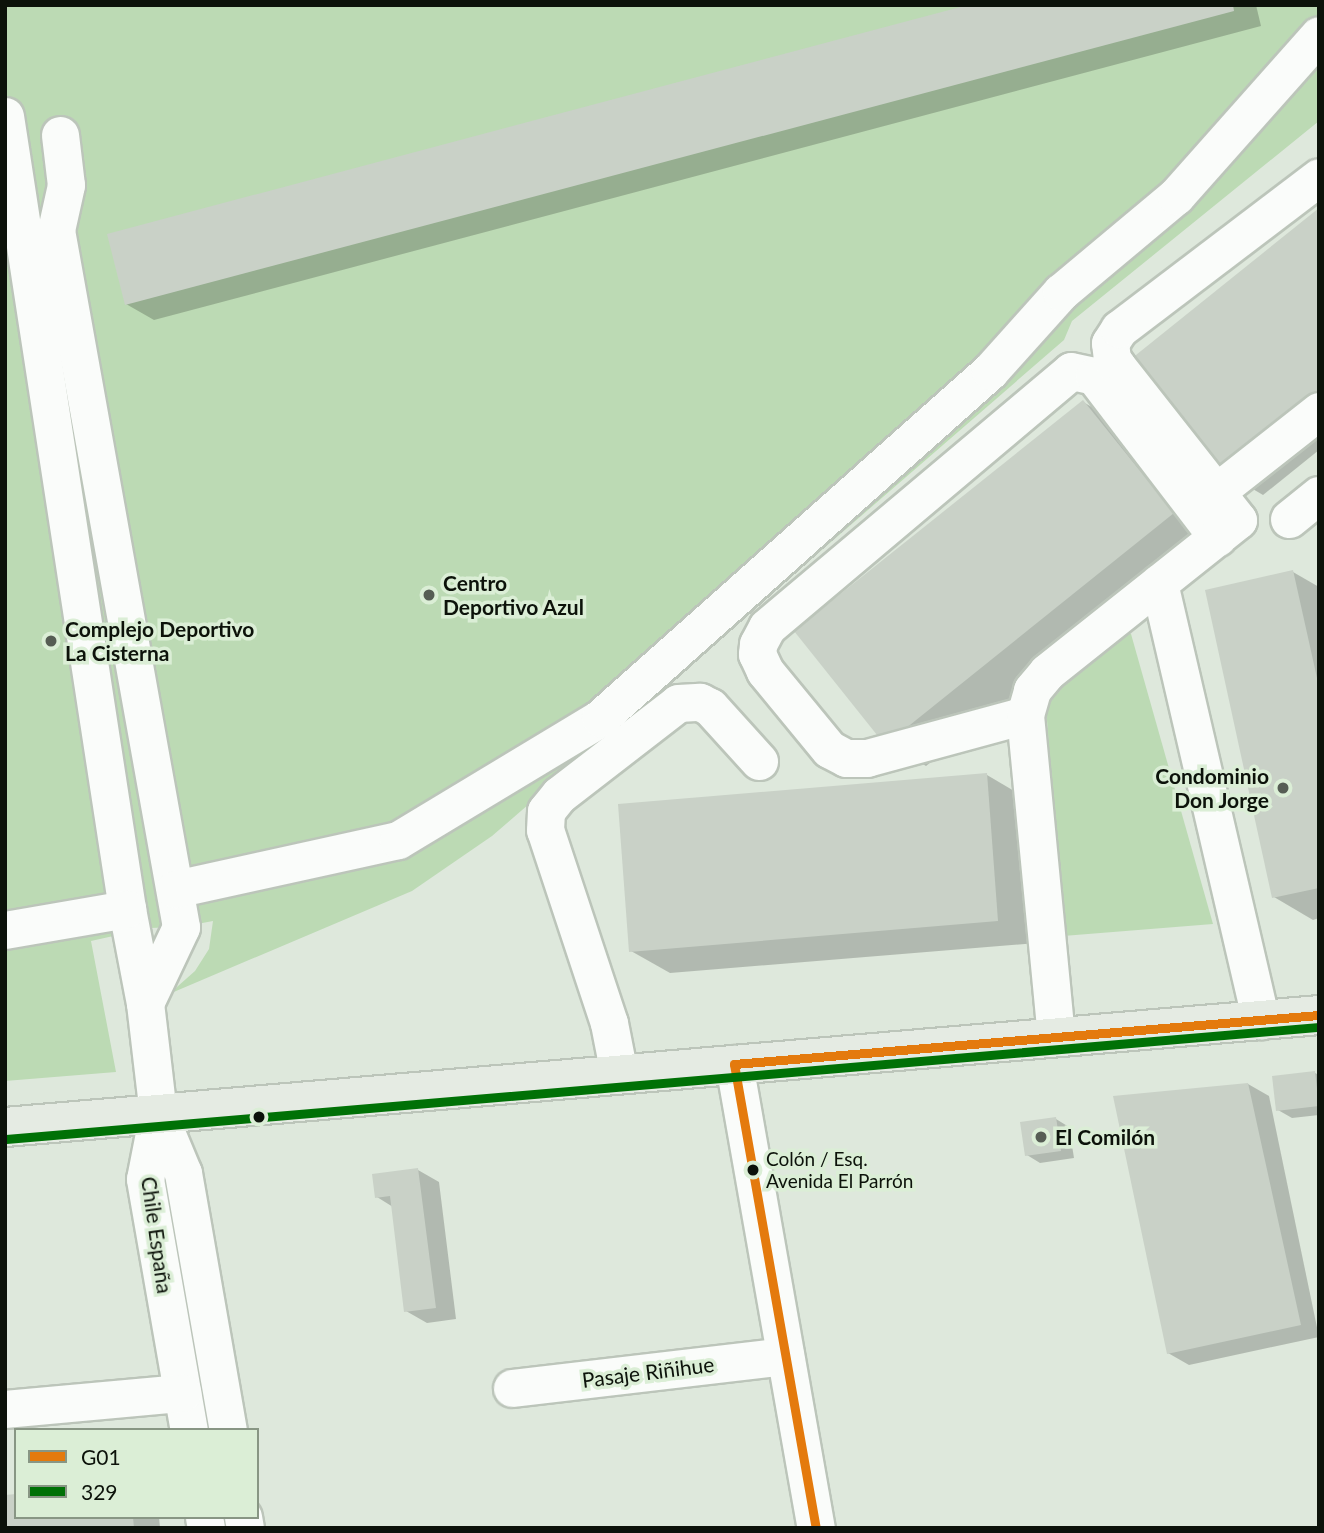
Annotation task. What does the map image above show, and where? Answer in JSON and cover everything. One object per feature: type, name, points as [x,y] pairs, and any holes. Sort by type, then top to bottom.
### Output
[{"type":"main road","points":[[5,1127],[1319,1015]]},
{"type":"street","points":[[175,889],[398,841],[600,718],[990,371],[1061,292],[1176,196],[1319,35]]},
{"type":"street","points":[[6,131],[127,909],[145,1003],[158,1113]]},
{"type":"street","points":[[60,135],[66,185],[56,230],[181,927],[145,1003]]},
{"type":"street","points":[[1056,1037],[1025,715],[1031,690],[1047,671],[1238,520],[1117,366],[1112,359],[1110,343],[1119,329],[1319,177]]},
{"type":"street","points":[[1025,715],[867,758],[846,758],[829,749],[765,671],[760,663],[758,644],[766,627],[1071,372],[1094,376],[1217,537]]},
{"type":"street","points":[[1216,492],[1319,411]]},
{"type":"street","points":[[1289,519],[1319,495]]},
{"type":"street","points":[[1159,583],[1261,1020]]},
{"type":"street","points":[[619,1074],[610,1023],[545,830],[546,810],[559,795],[678,704],[700,702],[710,707],[759,761]]},
{"type":"street","points":[[5,930],[127,909]]},
{"type":"street","points":[[734,1064],[816,1528]]},
{"type":"street","name":"Chile España","points":[[158,1113],[145,1179],[189,1428]]},
{"type":"street","name":"Chile España","points":[[158,1113],[183,1173],[228,1428]]},
{"type":"street","name":"Pasaje Riñihue","points":[[512,1388],[785,1356]]},
{"type":"street","points":[[5,1409],[182,1393]]},
{"type":"green space","name":"Centro Deportivo Azul","points":[[5,5],[1319,5],[1319,121],[1072,321],[1064,340],[492,836],[412,891],[169,994],[195,971],[209,949],[213,921],[181,927],[149,928],[91,941],[116,1072],[5,1081]]},
{"type":"green space","points":[[1119,629],[1131,634],[1213,924],[1063,936],[1046,707],[1084,662]]},
{"type":"building","points":[[968,5],[1233,5],[1234,11],[125,305],[107,234]]},
{"type":"building","points":[[1319,208],[1319,397],[1223,474],[1131,359]]},
{"type":"building","points":[[1083,400],[1174,513],[885,745],[794,631]]},
{"type":"building","name":"Condominio Don Jorge","points":[[1293,570],[1319,687],[1319,888],[1272,898],[1205,590]]},
{"type":"building","points":[[987,773],[998,921],[629,952],[618,804]]},
{"type":"building","points":[[1315,1071],[1319,1106],[1276,1111],[1272,1076]]},
{"type":"building","points":[[1248,1083],[1301,1325],[1167,1354],[1113,1096]]},
{"type":"building","name":"El Comilón","points":[[1056,1117],[1061,1151],[1025,1156],[1020,1122]]},
{"type":"building","points":[[418,1168],[436,1308],[404,1312],[390,1196],[375,1198],[372,1174]]},
{"type":"building","points":[[14,1494],[14,1519],[133,1519],[134,1528],[5,1528],[5,1495]]},
{"type":"transit line","name":"G01","points":[[734,1064],[1319,1015]]},
{"type":"transit line","name":"329","points":[[6,1139],[1319,1027]]},
{"type":"transit line","name":"G01","points":[[734,1064],[816,1528]]},
{"type":"place","name":"Centro Deportivo Azul","points":[[429,595]]},
{"type":"place","name":"Complejo Deportivo La Cisterna","points":[[51,641]]},
{"type":"place","name":"Condominio Don Jorge","points":[[1283,788]]},
{"type":"place","name":"El Comilón","points":[[1041,1137]]},
{"type":"place","name":"Colón / Esq. Avenida El Parrón","points":[[753,1170]]}]
